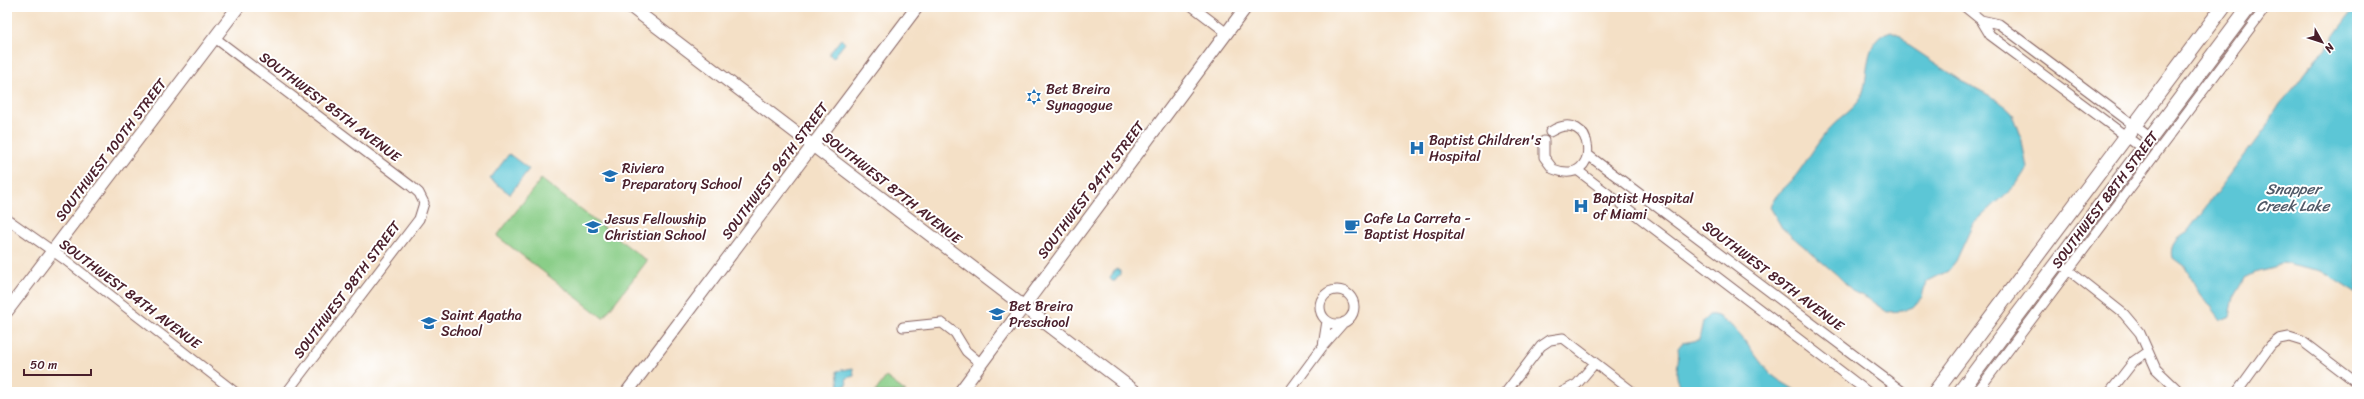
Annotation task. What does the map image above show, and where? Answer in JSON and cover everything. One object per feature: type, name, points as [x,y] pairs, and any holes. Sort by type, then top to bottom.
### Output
[{"type":"main road","name":"SOUTHWEST 88TH STREET","points":[[1935,392],[2223,7]]},
{"type":"main road","name":"SOUTHWEST 88TH STREET","points":[[1960,392],[2063,267],[2147,143],[2249,7]]},
{"type":"main road","points":[[2030,264],[2048,261],[2063,267]]},
{"type":"street","name":"SOUTHWEST 100TH STREET","points":[[7,311],[238,7]]},
{"type":"street","name":"SOUTHWEST 96TH STREET","points":[[627,392],[917,7]]},
{"type":"street","points":[[1193,7],[1227,33]]},
{"type":"street","name":"SOUTHWEST 94TH STREET","points":[[960,392],[1246,7]]},
{"type":"street","points":[[1965,7],[1981,20],[1990,35],[2147,143]]},
{"type":"street","name":"SOUTHWEST 88TH STREET","points":[[1978,392],[2063,267],[2266,7]]},
{"type":"street","name":"SOUTHWEST 87TH AVENUE","points":[[636,8],[813,146],[1136,392]]},
{"type":"street","points":[[1981,20],[1999,24],[2130,131],[2147,143]]},
{"type":"street","name":"SOUTHWEST 85TH AVENUE","points":[[215,38],[411,186],[419,194],[424,203]]},
{"type":"street","points":[[1544,141],[1544,156],[1554,169],[1569,172],[1577,170],[1586,161],[1588,155],[1588,140],[1578,129],[1564,126],[1550,132]]},
{"type":"street","name":"SOUTHWEST 89TH AVENUE","points":[[1588,155],[1903,392]]},
{"type":"street","points":[[1577,170],[1868,392]]},
{"type":"street","name":"SOUTHWEST 98TH STREET","points":[[287,392],[419,219],[424,203]]},
{"type":"street","name":"SOUTHWEST 84TH AVENUE","points":[[7,219],[235,392]]},
{"type":"street","points":[[2063,267],[2124,314],[2140,334],[2147,352],[2158,372],[2180,392]]},
{"type":"street","points":[[1289,392],[1323,346],[1353,314],[1354,303],[1348,293],[1338,289],[1327,292],[1321,301],[1321,312],[1327,321],[1339,324],[1344,322]]},
{"type":"street","points":[[1323,346],[1327,321]]},
{"type":"street","points":[[903,327],[942,323],[951,330],[966,351],[981,364]]},
{"type":"street","points":[[2237,392],[2271,345],[2279,339],[2294,337],[2357,383]]},
{"type":"street","points":[[1506,392],[1541,346],[1550,340],[1563,338],[1633,392]]},
{"type":"street","points":[[2110,392],[2134,361],[2147,352]]},
{"type":"street","points":[[1562,392],[1581,381],[1595,363]]},
{"type":"green space","points":[[541,179],[647,261],[603,318],[497,236]]},
{"type":"green space","points":[[886,377],[906,392],[875,392]]},
{"type":"water","name":"Snapper Creek Lake","points":[[2355,7],[2357,7],[2357,294],[2321,271],[2283,262],[2274,268],[2255,273],[2245,278],[2234,297],[2230,316],[2220,320],[2197,289],[2185,267],[2173,258],[2173,245],[2180,236],[2187,232],[2263,131],[2280,104],[2317,57],[2325,50]]},
{"type":"water","points":[[1891,31],[1900,35],[1908,45],[1962,81],[1998,100],[2013,114],[2021,136],[2027,168],[2016,185],[1973,224],[1956,261],[1948,271],[1926,282],[1922,297],[1913,307],[1902,311],[1887,312],[1867,298],[1854,292],[1836,274],[1782,228],[1770,207],[1778,194],[1798,172],[1827,131],[1852,109],[1861,97],[1864,89],[1871,50],[1875,42]]},
{"type":"water","points":[[841,39],[845,43],[833,58],[829,54]]},
{"type":"water","points":[[509,154],[529,169],[510,194],[490,179]]},
{"type":"water","points":[[1116,269],[1120,271],[1120,274],[1115,281],[1112,281],[1110,277]]},
{"type":"water","points":[[1709,315],[1717,316],[1726,321],[1743,339],[1772,375],[1798,392],[1687,392],[1678,381],[1678,348],[1682,343],[1699,340],[1703,321]]},
{"type":"water","points":[[853,368],[854,376],[846,378],[847,385],[839,387],[837,371]]},
{"type":"place","name":"Bet Breira Synagogue","points":[[1034,97]]},
{"type":"place","name":"Baptist Children's Hospital","points":[[1417,148]]},
{"type":"place","name":"Riviera Preparatory School","points":[[610,176]]},
{"type":"place","name":"Baptist Hospital of Miami","points":[[1581,206]]},
{"type":"place","name":"Cafe La Carreta - Baptist Hospital","points":[[1352,226]]},
{"type":"place","name":"Jesus Fellowship Christian School","points":[[593,227]]},
{"type":"place","name":"Bet Breira Preschool","points":[[997,314]]},
{"type":"place","name":"Saint Agatha School","points":[[429,323]]}]
